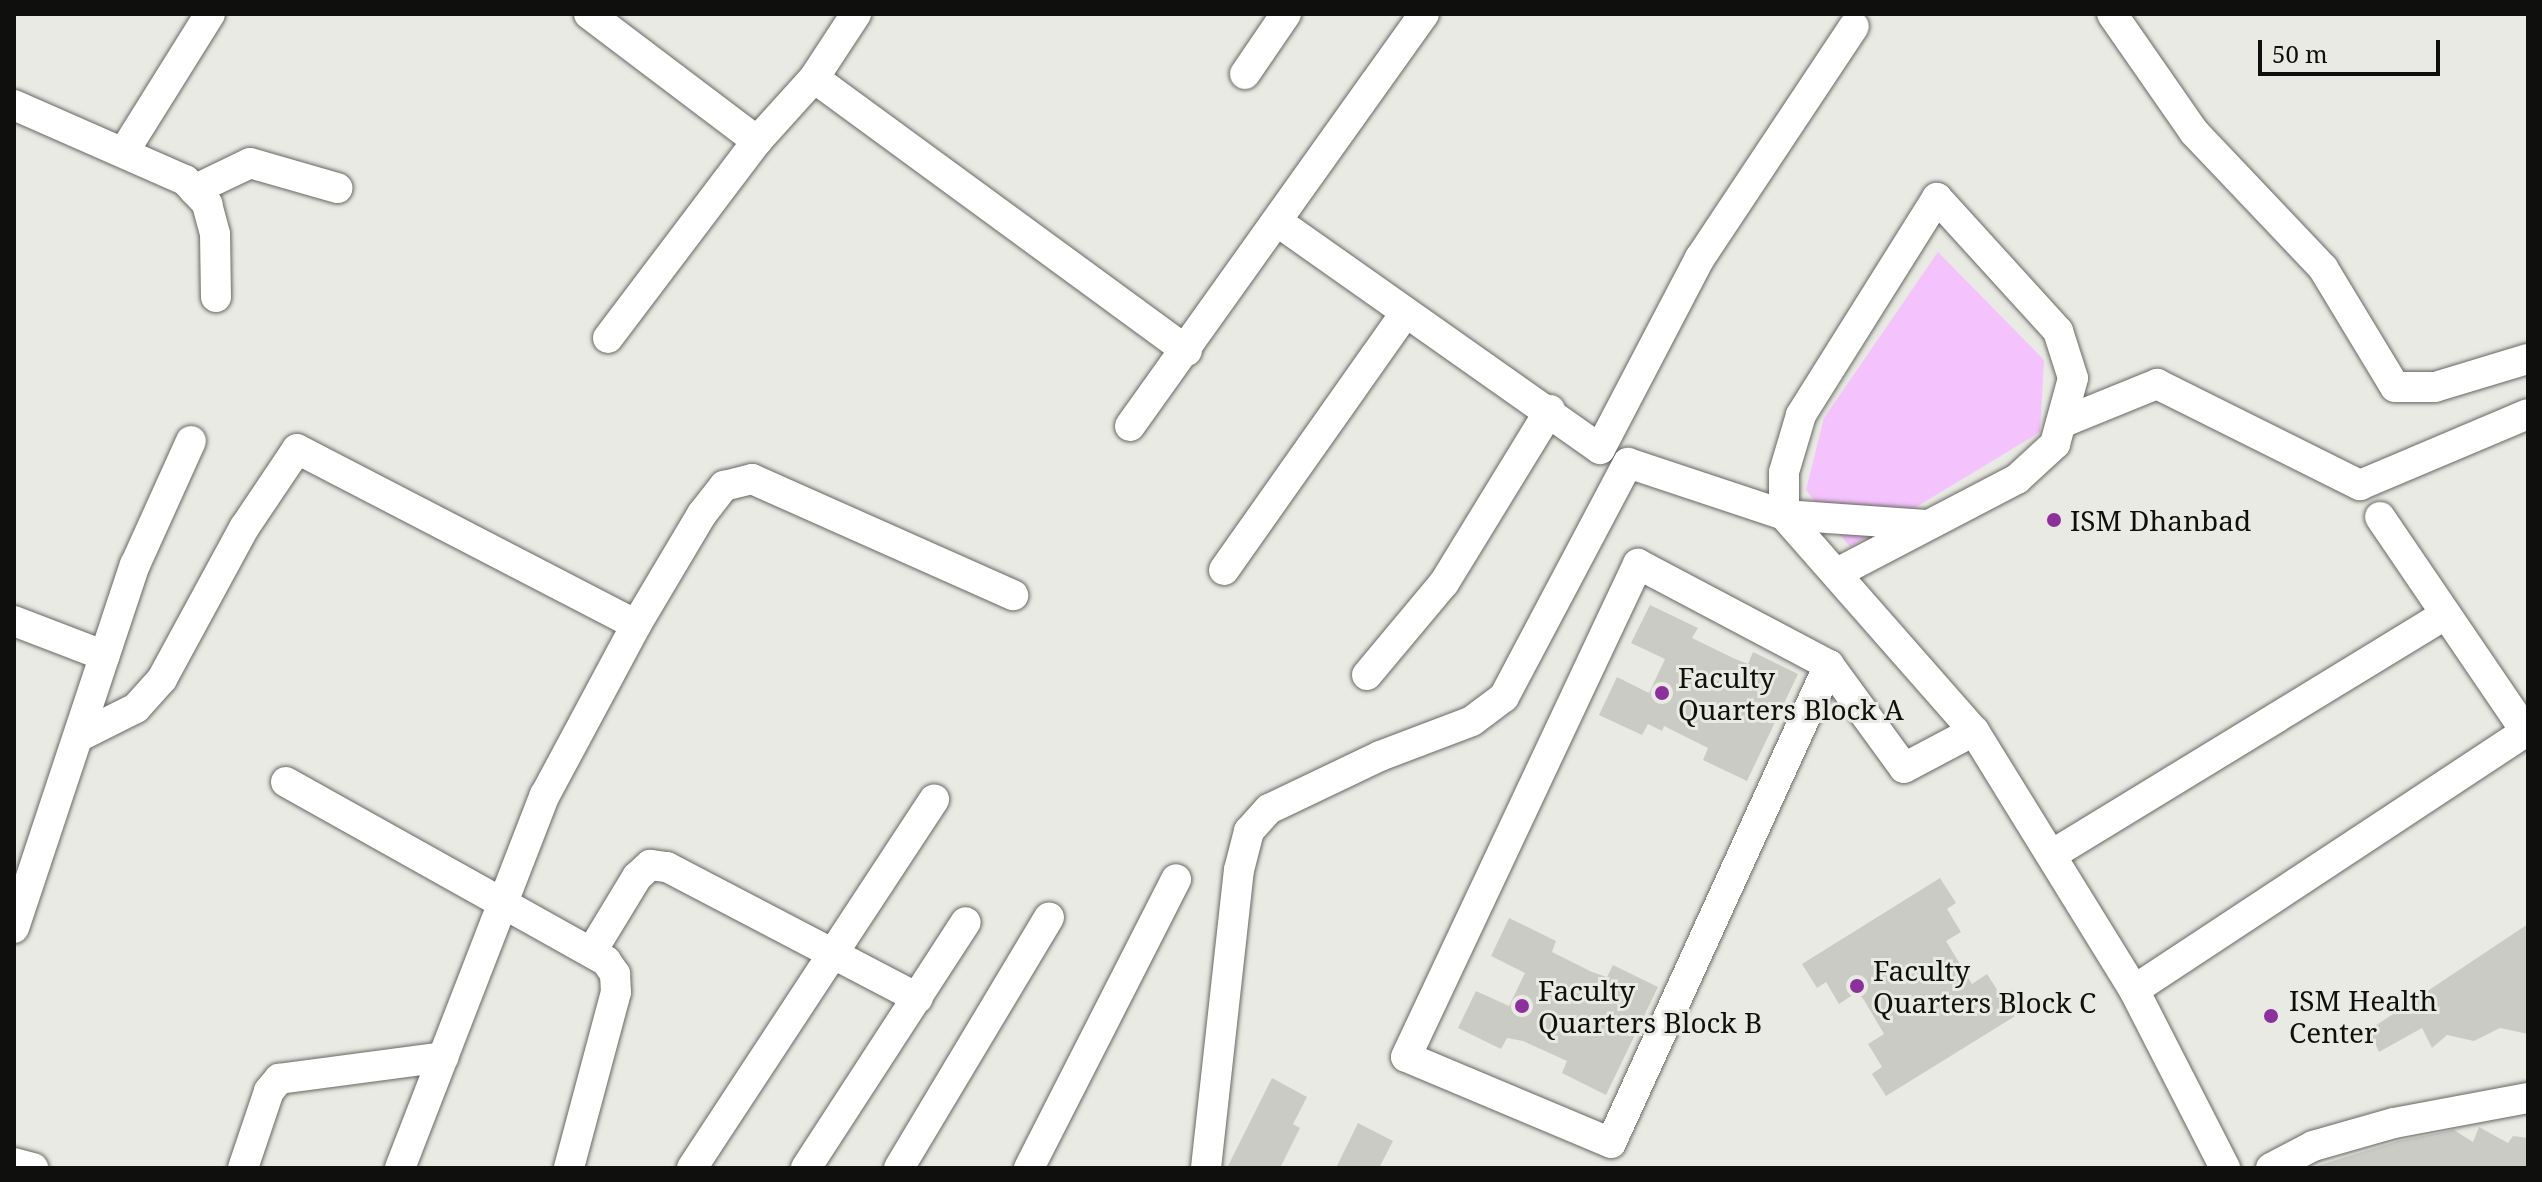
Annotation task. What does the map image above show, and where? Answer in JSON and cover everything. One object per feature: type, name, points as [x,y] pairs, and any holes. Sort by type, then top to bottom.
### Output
[{"type":"street","points":[[125,150],[210,14]]},
{"type":"street","points":[[589,14],[627,24],[757,141]]},
{"type":"street","points":[[608,338],[757,141],[814,78],[856,14]]},
{"type":"street","points":[[1245,74],[1286,14]]},
{"type":"street","points":[[1130,426],[1187,351],[1424,14]]},
{"type":"street","points":[[2112,14],[2194,132],[2323,268],[2395,387],[2435,387],[2528,359]]},
{"type":"street","points":[[1278,222],[1405,313],[1550,410],[1600,449],[1700,258],[1854,26]]},
{"type":"street","points":[[814,78],[1187,351]]},
{"type":"street","points":[[14,105],[125,150],[194,190],[207,204],[215,234],[216,297]]},
{"type":"street","points":[[194,190],[250,163],[337,188]]},
{"type":"street","points":[[1837,573],[2017,479],[2055,444],[2061,423],[2073,378],[2058,331],[1937,198],[1801,415],[1784,472],[1784,515],[1974,731],[2053,854],[2134,990],[2225,1168]]},
{"type":"street","points":[[1224,570],[1405,313]]},
{"type":"street","points":[[2061,423],[2157,384],[2360,485],[2528,414]]},
{"type":"street","points":[[1367,675],[1444,583],[1550,410]]},
{"type":"street","points":[[14,928],[135,565],[191,441]]},
{"type":"street","points":[[80,736],[136,708],[162,679],[220,568],[297,449],[636,625]]},
{"type":"street","points":[[1206,1168],[1239,870],[1258,819],[1269,809],[1380,756],[1472,721],[1504,697],[1628,463],[1784,515],[1926,525]]},
{"type":"street","points":[[400,1168],[545,795],[636,625],[702,514],[724,486],[737,480],[752,479],[1013,595]]},
{"type":"street","points":[[2134,990],[2527,733],[2380,517]]},
{"type":"street","points":[[1829,665],[1611,1143],[1406,1057],[1638,564],[1829,665],[1904,768],[1974,731]]},
{"type":"street","points":[[2053,854],[2444,615]]},
{"type":"street","points":[[14,621],[105,656]]},
{"type":"street","points":[[286,782],[592,951],[615,974],[616,992],[569,1168]]},
{"type":"street","points":[[692,1168],[934,799]]},
{"type":"street","points":[[592,951],[637,877],[650,865],[667,867],[834,951],[918,998]]},
{"type":"street","points":[[1029,1168],[1176,879]]},
{"type":"street","points":[[899,1168],[1049,917]]},
{"type":"street","points":[[806,1168],[966,922]]},
{"type":"street","points":[[243,1168],[269,1091],[279,1079],[444,1057]]},
{"type":"street","points":[[2271,1168],[2313,1146],[2394,1123],[2528,1098]]},
{"type":"street","points":[[14,1163],[33,1168]]},
{"type":"shaded area","points":[[1938,252],[2044,360],[2040,432],[1850,547],[1806,490],[1824,418]]},
{"type":"building","name":"Faculty Quarters Block A","points":[[1650,605],[1698,628],[1692,638],[1733,658],[1748,664],[1753,652],[1798,674],[1747,781],[1703,760],[1708,748],[1664,726],[1662,731],[1648,724],[1642,735],[1599,715],[1617,677],[1649,693],[1665,659],[1631,643]]},
{"type":"building","name":"Faculty Quarters Block C","points":[[1940,878],[1956,903],[1947,909],[1961,932],[1946,941],[1972,984],[1987,974],[2001,996],[2012,990],[2025,1010],[1886,1096],[1872,1074],[1882,1067],[1868,1044],[1884,1034],[1864,1000],[1857,992],[1839,1004],[1826,982],[1817,988],[1802,964]]},
{"type":"building","name":"Faculty Quarters Block B","points":[[1509,918],[1556,941],[1552,952],[1592,972],[1607,977],[1613,965],[1658,987],[1606,1095],[1562,1073],[1567,1061],[1523,1041],[1507,1038],[1501,1049],[1458,1028],[1476,991],[1509,1006],[1525,973],[1491,956]]},
{"type":"building","points":[[2528,924],[2528,1034],[2500,1028],[2474,1041],[2447,1035],[2432,1048],[2422,1028],[2379,1052],[2369,1030]]},
{"type":"building","points":[[1272,1078],[1307,1097],[1293,1124],[1300,1128],[1280,1168],[1227,1168]]},
{"type":"building","points":[[1358,1123],[1393,1141],[1379,1168],[1336,1168]]},
{"type":"building","points":[[2479,1127],[2508,1143],[2513,1136],[2528,1138],[2528,1168],[2310,1168],[2398,1141],[2454,1130],[2473,1142]]},
{"type":"place","name":"ISM Dhanbad","points":[[2054,520]]},
{"type":"place","name":"Faculty Quarters Block A","points":[[1662,693]]},
{"type":"place","name":"Faculty Quarters Block C","points":[[1857,986]]},
{"type":"place","name":"Faculty Quarters Block B","points":[[1522,1006]]},
{"type":"place","name":"ISM Health Center","points":[[2271,1016]]}]
